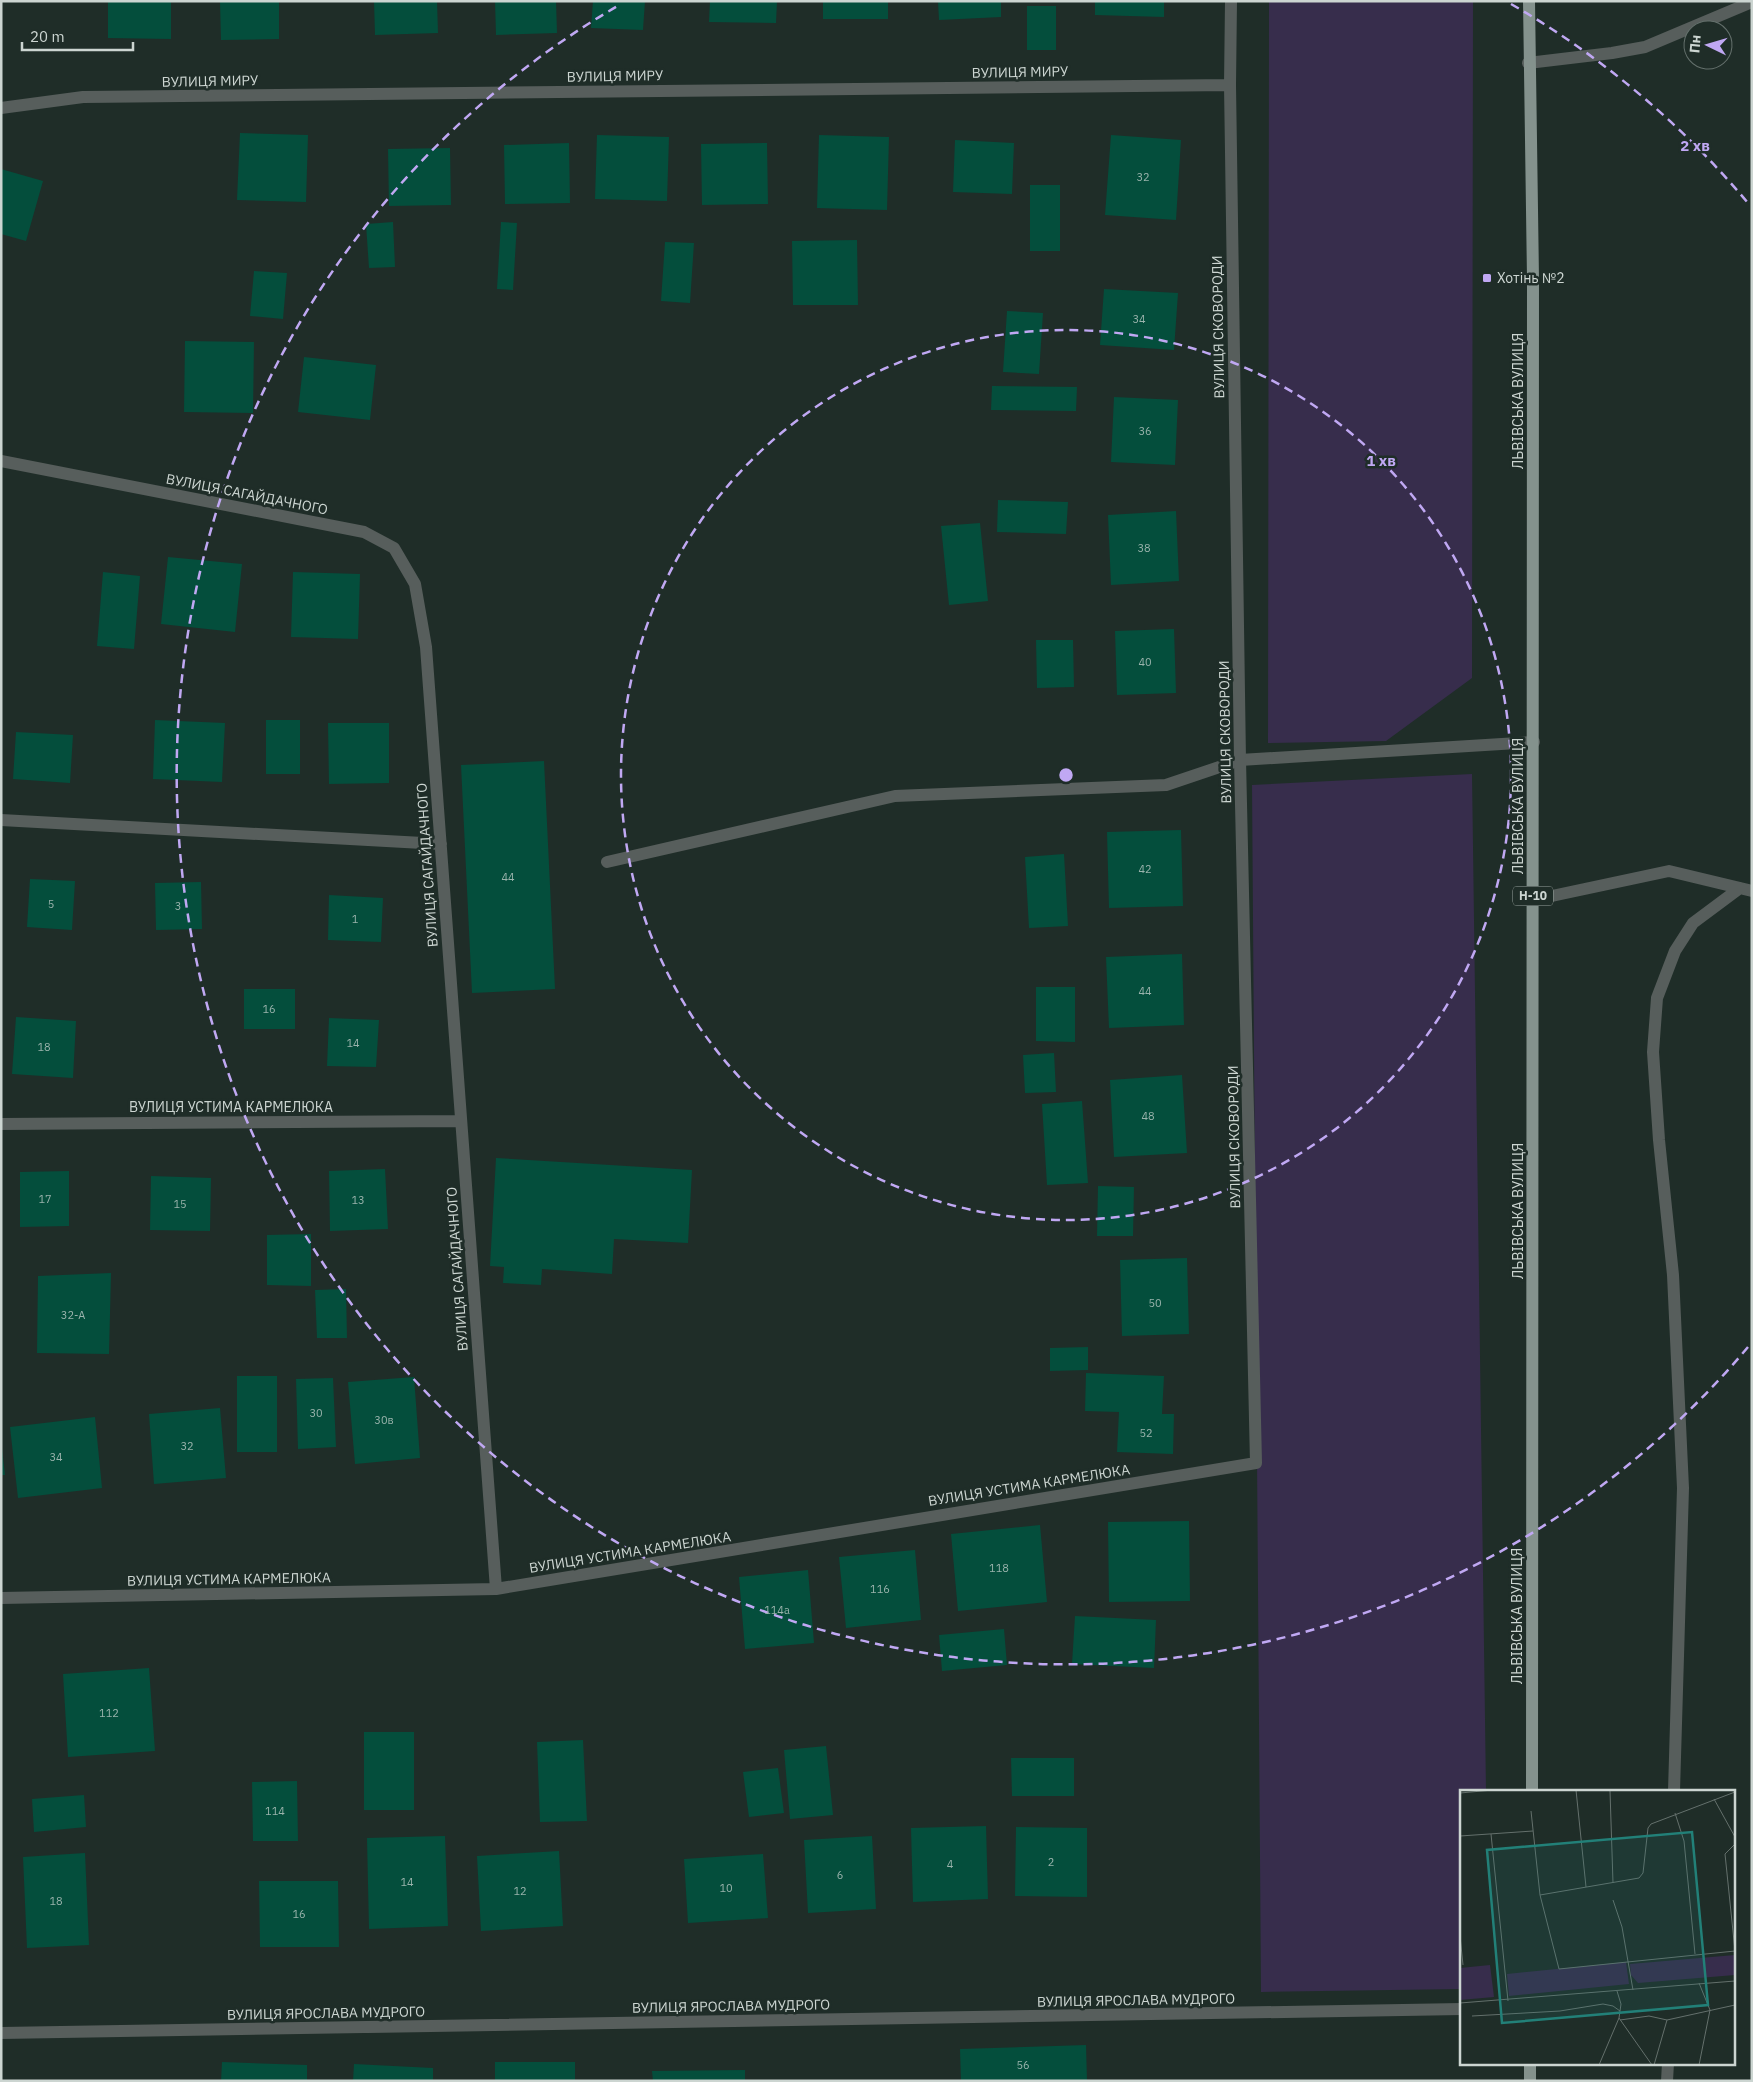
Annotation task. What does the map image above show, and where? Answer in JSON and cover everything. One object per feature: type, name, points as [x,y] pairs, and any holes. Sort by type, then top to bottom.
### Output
[{"type":"main road","name":"ЛЬВІВСЬКА ВУЛИЦЯ","points":[[1529,1],[1528,63],[1533,279],[1534,742],[1532,1790]]},
{"type":"main road","points":[[1530,2064],[1530,2081]]},
{"type":"street","name":"ВУЛИЦЯ СКОВОРОДИ","points":[[1231,1],[1230,85],[1240,760],[1256,1463]]},
{"type":"street","points":[[1528,63],[1645,47],[1752,2]]},
{"type":"street","name":"ВУЛИЦЯ МИРУ","points":[[1,108],[83,97],[1230,85]]},
{"type":"street","name":"ВУЛИЦЯ САГАЙДАЧНОГО","points":[[1,461],[364,532],[394,548],[415,584],[426,647],[496,1589]]},
{"type":"street","points":[[607,862],[896,796],[1166,785],[1240,760],[1534,742]]},
{"type":"street","points":[[1,820],[441,844]]},
{"type":"street","points":[[1533,900],[1669,871],[1746,890]]},
{"type":"street","points":[[1674,1790],[1683,1488],[1673,1275],[1659,1140],[1654,1043],[1657,998],[1675,951],[1693,923],[1746,890]]},
{"type":"street","name":"ВУЛИЦЯ УСТИМА КАРМЕЛЮКА","points":[[1,1124],[461,1121]]},
{"type":"street","name":"ВУЛИЦЯ УСТИМА КАРМЕЛЮКА","points":[[1,1598],[496,1589],[1256,1463]]},
{"type":"street","name":"ВУЛИЦЯ ЯРОСЛАВА МУДРОГО","points":[[1,2033],[1460,2009]]},
{"type":"street","points":[[1667,2081],[1668,2064]]},
{"type":"shaded area","points":[[1269,1],[1473,1],[1472,678],[1386,741],[1268,743]]},
{"type":"shaded area","points":[[1472,774],[1486,1790],[1460,1790],[1460,1989],[1261,1992],[1252,785]]},
{"type":"building","points":[[108,1],[171,1],[171,39],[108,38]]},
{"type":"building","points":[[220,1],[279,1],[279,39],[221,40]]},
{"type":"building","points":[[374,1],[437,1],[438,33],[375,35]]},
{"type":"building","points":[[495,1],[556,1],[557,33],[496,35]]},
{"type":"building","points":[[593,1],[645,1],[643,30],[591,28]]},
{"type":"building","points":[[710,1],[777,1],[776,23],[709,22]]},
{"type":"building","points":[[823,1],[888,1],[888,19],[823,19]]},
{"type":"building","points":[[938,1],[1001,1],[1001,17],[939,20]]},
{"type":"building","points":[[1095,1],[1164,1],[1164,17],[1095,15]]},
{"type":"building","points":[[1027,6],[1056,6],[1056,50],[1027,50]]},
{"type":"building","points":[[240,133],[308,135],[306,202],[237,200]]},
{"type":"building","points":[[597,135],[669,137],[667,201],[595,199]]},
{"type":"building","points":[[819,135],[889,137],[887,210],[817,208]]},
{"type":"building","points":[[1111,135],[1181,140],[1176,220],[1105,215]]},
{"type":"building","points":[[955,140],[1014,143],[1012,194],[953,192]]},
{"type":"building","points":[[569,143],[570,203],[505,204],[504,145]]},
{"type":"building","points":[[767,143],[768,204],[702,205],[701,144]]},
{"type":"building","points":[[450,148],[451,205],[389,206],[388,149]]},
{"type":"building","points":[[1,169],[43,181],[26,241],[1,234]]},
{"type":"building","points":[[1030,185],[1060,185],[1060,251],[1030,251]]},
{"type":"building","points":[[393,222],[395,267],[369,268],[366,224]]},
{"type":"building","points":[[501,222],[517,223],[513,290],[497,289]]},
{"type":"building","points":[[857,240],[858,305],[793,305],[792,241]]},
{"type":"building","points":[[665,242],[694,243],[690,303],[661,301]]},
{"type":"building","points":[[254,271],[287,273],[283,319],[250,316]]},
{"type":"building","points":[[1104,289],[1178,293],[1174,350],[1100,345]]},
{"type":"building","points":[[1007,311],[1043,313],[1039,374],[1003,372]]},
{"type":"building","points":[[185,341],[254,342],[253,413],[184,412]]},
{"type":"building","points":[[304,357],[376,365],[370,420],[298,412]]},
{"type":"building","points":[[992,386],[1077,387],[1076,411],[991,410]]},
{"type":"building","points":[[1114,397],[1178,400],[1175,465],[1111,462]]},
{"type":"building","points":[[998,500],[1068,502],[1066,534],[997,532]]},
{"type":"building","points":[[1176,511],[1179,581],[1111,585],[1108,515]]},
{"type":"building","points":[[980,523],[988,601],[949,605],[941,526]]},
{"type":"building","points":[[168,557],[242,564],[235,632],[161,624]]},
{"type":"building","points":[[103,572],[140,576],[134,649],[97,646]]},
{"type":"building","points":[[293,572],[360,574],[358,639],[291,637]]},
{"type":"building","points":[[1174,629],[1176,693],[1117,695],[1115,631]]},
{"type":"building","points":[[1036,640],[1073,640],[1074,687],[1037,688]]},
{"type":"building","points":[[155,720],[225,723],[222,782],[153,779]]},
{"type":"building","points":[[266,720],[300,720],[300,774],[266,774]]},
{"type":"building","points":[[328,723],[389,723],[389,783],[329,784]]},
{"type":"building","points":[[16,732],[73,735],[70,783],[13,779]]},
{"type":"building","points":[[544,761],[555,989],[472,993],[461,765]]},
{"type":"building","points":[[1181,830],[1183,906],[1109,908],[1107,832]]},
{"type":"building","points":[[1064,854],[1068,926],[1029,928],[1025,857]]},
{"type":"building","points":[[30,879],[75,881],[72,930],[27,927]]},
{"type":"building","points":[[201,882],[202,929],[156,930],[155,883]]},
{"type":"building","points":[[329,895],[383,898],[381,942],[328,940]]},
{"type":"building","points":[[1182,954],[1184,1025],[1109,1028],[1106,957]]},
{"type":"building","points":[[1036,987],[1075,987],[1075,1042],[1036,1041]]},
{"type":"building","points":[[244,989],[295,989],[295,1029],[244,1029]]},
{"type":"building","points":[[16,1017],[76,1021],[73,1078],[12,1074]]},
{"type":"building","points":[[329,1018],[379,1020],[376,1067],[327,1066]]},
{"type":"building","points":[[1054,1053],[1056,1092],[1025,1093],[1023,1055]]},
{"type":"building","points":[[1182,1075],[1187,1153],[1114,1157],[1110,1080]]},
{"type":"building","points":[[1082,1101],[1088,1183],[1047,1185],[1042,1104]]},
{"type":"building","points":[[496,1158],[692,1170],[688,1243],[614,1239],[612,1274],[542,1269],[541,1285],[503,1283],[504,1267],[490,1266]]},
{"type":"building","points":[[385,1169],[388,1229],[330,1231],[329,1171]]},
{"type":"building","points":[[69,1171],[69,1226],[20,1227],[20,1172]]},
{"type":"building","points":[[151,1176],[211,1178],[210,1231],[150,1230]]},
{"type":"building","points":[[1098,1186],[1134,1187],[1133,1236],[1097,1236]]},
{"type":"building","points":[[311,1234],[311,1286],[267,1285],[267,1235]]},
{"type":"building","points":[[1187,1258],[1189,1334],[1122,1336],[1120,1260]]},
{"type":"building","points":[[111,1273],[109,1354],[37,1353],[38,1276]]},
{"type":"building","points":[[346,1289],[347,1338],[317,1338],[315,1290]]},
{"type":"building","points":[[1088,1347],[1088,1370],[1050,1371],[1050,1348]]},
{"type":"building","points":[[1086,1373],[1164,1376],[1162,1414],[1174,1414],[1173,1454],[1117,1452],[1119,1412],[1085,1411]]},
{"type":"building","points":[[237,1376],[277,1376],[277,1452],[237,1452]]},
{"type":"building","points":[[414,1377],[420,1458],[355,1464],[348,1382]]},
{"type":"building","points":[[333,1378],[336,1447],[298,1449],[296,1379]]},
{"type":"building","points":[[220,1408],[226,1478],[154,1484],[149,1414]]},
{"type":"building","points":[[95,1417],[102,1488],[18,1498],[10,1427]]},
{"type":"building","points":[[1,1440],[5,1475],[1,1475]]},
{"type":"building","points":[[1189,1521],[1190,1601],[1109,1602],[1108,1522]]},
{"type":"building","points":[[1040,1525],[1047,1602],[958,1611],[951,1534]]},
{"type":"building","points":[[915,1550],[921,1620],[846,1628],[839,1557]]},
{"type":"building","points":[[808,1570],[814,1643],[745,1649],[739,1577]]},
{"type":"building","points":[[1075,1616],[1156,1620],[1154,1668],[1072,1664]]},
{"type":"building","points":[[1004,1629],[1007,1665],[942,1671],[939,1635]]},
{"type":"building","points":[[149,1668],[155,1751],[68,1757],[63,1674]]},
{"type":"building","points":[[364,1732],[414,1732],[414,1810],[364,1810]]},
{"type":"building","points":[[583,1740],[587,1821],[540,1822],[537,1742]]},
{"type":"building","points":[[826,1746],[833,1815],[790,1819],[784,1750]]},
{"type":"building","points":[[1011,1758],[1074,1758],[1074,1796],[1012,1796]]},
{"type":"building","points":[[778,1768],[784,1813],[749,1817],[743,1772]]},
{"type":"building","points":[[297,1781],[298,1841],[253,1841],[252,1782]]},
{"type":"building","points":[[84,1795],[86,1827],[34,1832],[32,1799]]},
{"type":"building","points":[[986,1826],[988,1899],[913,1902],[911,1828]]},
{"type":"building","points":[[1016,1827],[1087,1828],[1087,1897],[1015,1896]]},
{"type":"building","points":[[445,1836],[448,1926],[369,1929],[367,1838]]},
{"type":"building","points":[[872,1836],[876,1909],[808,1913],[804,1840]]},
{"type":"building","points":[[559,1851],[563,1926],[481,1931],[477,1856]]},
{"type":"building","points":[[85,1853],[89,1945],[27,1948],[23,1857]]},
{"type":"building","points":[[763,1854],[768,1918],[688,1923],[684,1859]]},
{"type":"building","points":[[259,1881],[338,1881],[339,1947],[260,1947]]},
{"type":"building","points":[[1086,2045],[1087,2081],[961,2081],[960,2049]]},
{"type":"building","points":[[222,2062],[307,2065],[307,2081],[221,2081]]},
{"type":"building","points":[[495,2062],[575,2062],[575,2081],[495,2081]]},
{"type":"building","points":[[354,2064],[433,2068],[433,2081],[353,2081]]},
{"type":"building","points":[[745,2070],[745,2081],[653,2081],[652,2071]]},
{"type":"place","name":"Хотінь №2","points":[[1487,278]]}]
